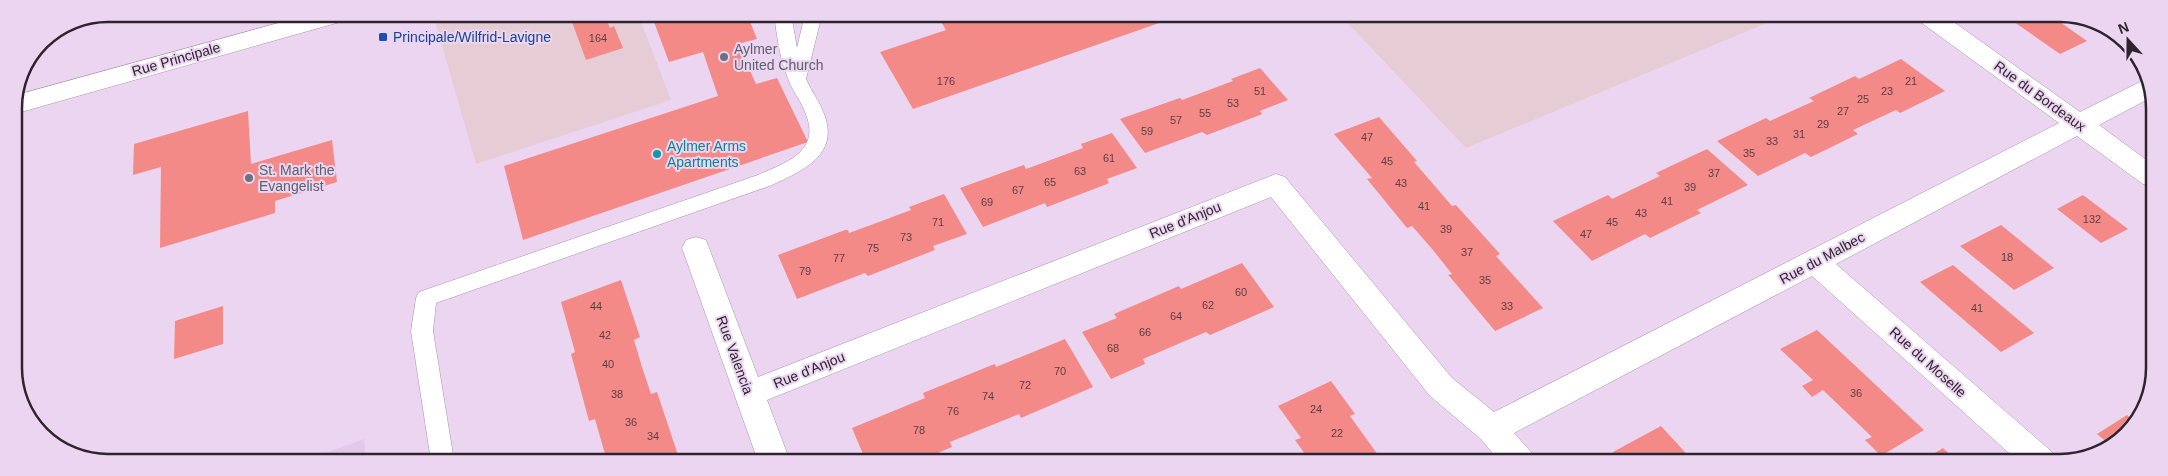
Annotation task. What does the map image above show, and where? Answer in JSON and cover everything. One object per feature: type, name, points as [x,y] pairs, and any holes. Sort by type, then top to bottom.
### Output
[{"type":"street","name":"Rue Principale","points":[[23,102],[310,22]]},
{"type":"street","name":"Rue du Bordeaux","points":[[1938,22],[2146,173]]},
{"type":"street","name":"Rue du Malbec","points":[[1492,429],[2144,91]]},
{"type":"street","name":"Rue d'Anjou","points":[[749,394],[1276,184],[1440,387],[1492,429],[1513,453]]},
{"type":"street","name":"Rue Valencia","points":[[696,248],[771,454]]},
{"type":"street","name":"Rue du Moselle","points":[[1815,262],[2031,453]]},
{"type":"lane","points":[[442,454],[422,332],[426,298],[681,211],[765,180],[796,166],[814,152],[820,133],[815,114],[797,80],[791,64],[783,22]]},
{"type":"lane","points":[[797,80],[812,22]]},
{"type":"shaded area","points":[[435,22],[641,22],[671,100],[476,164]]},
{"type":"shaded area","points":[[1347,22],[1769,22],[1466,148]]},
{"type":"shaded area","points":[[364,439],[365,454],[323,454]]},
{"type":"building","points":[[572,22],[608,22],[610,28],[614,26],[623,48],[586,60]]},
{"type":"building","name":"Aylmer Arms Apartments","points":[[654,22],[750,22],[757,39],[738,44],[756,84],[777,78],[808,142],[523,240],[504,166],[718,96],[703,52],[669,62]]},
{"type":"building","points":[[941,22],[1162,22],[913,109],[880,52],[946,30]]},
{"type":"building","points":[[2014,22],[2060,22],[2087,41],[2060,54]]},
{"type":"building","points":[[1901,59],[1945,91],[1900,113],[1896,110],[1853,130],[1858,134],[1811,157],[1805,153],[1758,176],[1717,141],[1766,118],[1770,121],[1814,101],[1809,98],[1855,76],[1859,79]]},
{"type":"building","points":[[1260,68],[1288,100],[1260,111],[1262,114],[1260,115],[1207,135],[1202,132],[1145,153],[1120,119],[1180,98],[1182,100],[1233,81],[1231,79]]},
{"type":"building","name":"St. Mark the Evangelist","points":[[248,111],[251,164],[332,140],[337,182],[275,201],[275,213],[160,248],[161,167],[133,175],[134,144]]},
{"type":"building","points":[[1379,117],[1417,161],[1414,162],[1452,206],[1456,205],[1500,254],[1496,256],[1543,308],[1495,331],[1448,275],[1452,274],[1433,250],[1412,226],[1407,228],[1367,179],[1372,178],[1334,134]]},
{"type":"building","points":[[1112,133],[1137,168],[1107,179],[1109,183],[1107,184],[1047,207],[1045,203],[983,227],[960,188],[1024,165],[1026,169],[1083,148],[1081,144]]},
{"type":"building","points":[[1707,149],[1748,185],[1697,210],[1701,213],[1650,238],[1645,234],[1592,261],[1553,221],[1608,195],[1612,199],[1660,176],[1656,173]]},
{"type":"building","points":[[944,194],[967,234],[933,246],[935,250],[868,276],[865,273],[797,299],[778,255],[845,230],[848,230],[849,233],[879,222],[911,210],[909,207]]},
{"type":"building","points":[[2083,195],[2128,229],[2101,243],[2057,209]]},
{"type":"building","points":[[2001,225],[2054,268],[2014,290],[1960,246]]},
{"type":"building","points":[[1242,263],[1274,307],[1210,335],[1206,332],[1143,359],[1145,364],[1111,379],[1082,332],[1117,318],[1114,314],[1179,286],[1181,289]]},
{"type":"building","points":[[1953,265],[2034,333],[2001,352],[1920,282]]},
{"type":"building","points":[[621,280],[640,337],[634,340],[642,367],[651,394],[657,392],[678,454],[605,454],[595,419],[589,421],[571,354],[575,352],[561,302]]},
{"type":"building","points":[[223,306],[223,344],[174,359],[175,321]]},
{"type":"building","points":[[1817,330],[1924,430],[1886,453],[1878,453],[1865,440],[1872,437],[1823,390],[1812,397],[1802,386],[1813,380],[1780,349]]},
{"type":"building","points":[[1065,339],[1093,387],[1021,418],[1019,414],[950,442],[952,447],[936,454],[863,454],[852,428],[925,398],[923,393],[992,365],[995,364],[996,367]]},
{"type":"building","points":[[1331,381],[1355,414],[1350,416],[1377,453],[1305,453],[1295,440],[1301,438],[1278,406]]},
{"type":"building","points":[[2127,415],[2129,417],[2107,439],[2105,440],[2097,434]]},
{"type":"building","points":[[1661,426],[1686,453],[1614,453],[1613,452]]},
{"type":"building","points":[[1943,448],[1948,453],[1935,453]]},
{"type":"place","name":"Principale/Wilfrid-Lavigne","points":[[383,37]]},
{"type":"place","name":"Aylmer United Church","points":[[724,57]]},
{"type":"place","name":"Aylmer Arms Apartments","points":[[657,154]]},
{"type":"place","name":"St. Mark the Evangelist","points":[[249,178]]}]
